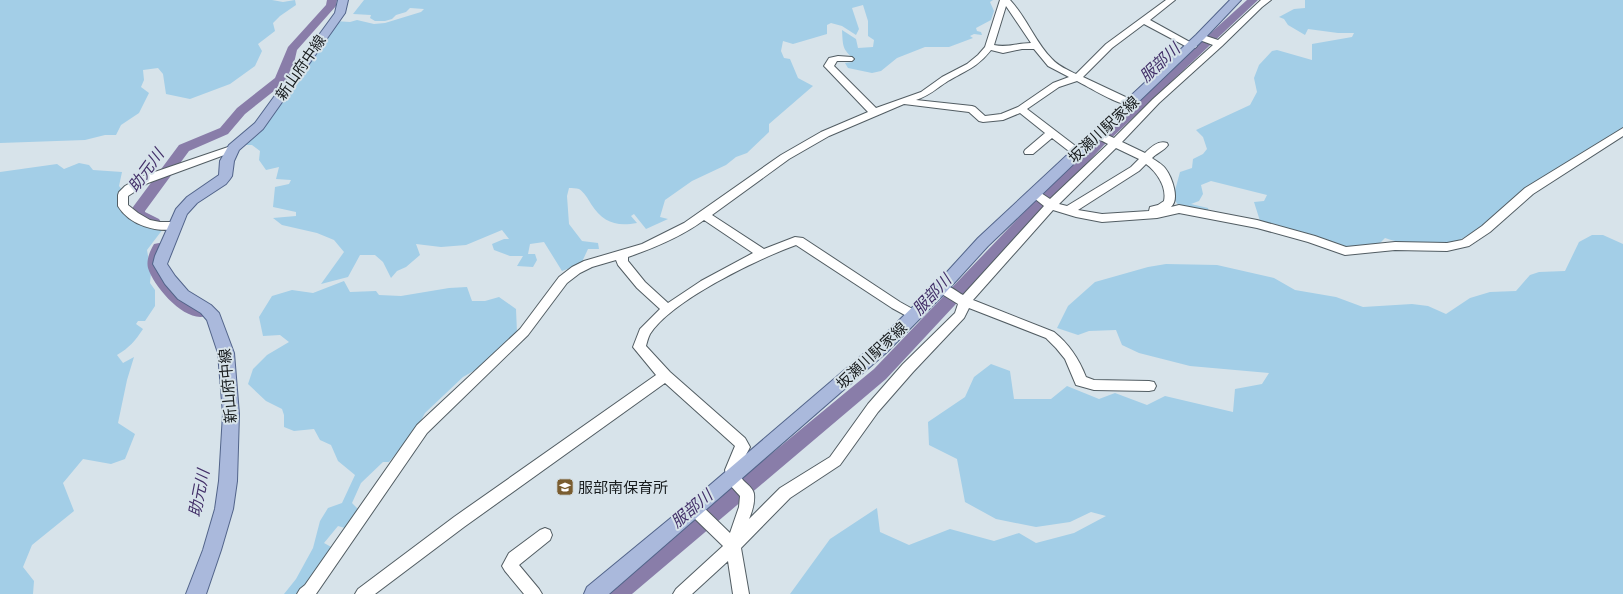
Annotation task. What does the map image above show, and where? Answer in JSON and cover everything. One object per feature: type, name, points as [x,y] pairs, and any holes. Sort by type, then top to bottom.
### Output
[{"type":"main road","name":"新山府中線","points":[[196,594],[212,550],[224,509],[228,480],[231,414],[226,353],[214,317],[206,308],[183,295],[167,276],[160,264],[181,212],[192,200],[225,176],[227,161],[234,148],[259,126],[340,12],[342,0]]},
{"type":"main road","name":"坂瀬川駅家線","points":[[594,594],[697,512],[739,484],[844,381],[944,289],[983,242],[1036,196],[1078,153],[1199,41],[1236,0]]},
{"type":"street","points":[[305,594],[314,584],[422,429],[524,332],[563,280],[576,270],[588,264],[599,260],[622,256],[668,237],[688,226],[785,157],[825,134],[874,112],[924,94],[945,79],[970,66],[981,57],[989,47],[1005,0],[1011,5],[1049,62],[1061,70],[1115,97],[1131,103]]},
{"type":"street","points":[[906,101],[907,103],[972,109],[983,120],[1003,117],[1021,109],[1056,85],[1077,78],[1109,46],[1171,0]]},
{"type":"street","points":[[681,594],[733,546],[785,493],[835,461],[873,408],[908,368],[960,315],[962,300],[971,294],[1050,204],[1156,100],[1259,5],[1267,0]]},
{"type":"street","points":[[1143,20],[1199,41],[1218,44]]},
{"type":"street","points":[[989,47],[1004,50],[1022,46],[1037,46]]},
{"type":"street","points":[[849,59],[837,57],[832,59],[829,66],[874,112]]},
{"type":"street","points":[[1021,109],[1078,153]]},
{"type":"street","points":[[1029,152],[1052,132]]},
{"type":"street","points":[[1036,196],[1050,204],[1068,211],[1102,218],[1157,214],[1180,209],[1257,224],[1311,239],[1345,251],[1395,246],[1447,247],[1465,243],[1486,229],[1530,191],[1622,133]]},
{"type":"street","points":[[1099,135],[1146,158],[1161,170],[1171,194],[1168,203],[1162,208],[1139,215]]},
{"type":"street","points":[[1068,211],[1135,169],[1154,150],[1163,145]]},
{"type":"street","points":[[175,225],[166,227],[148,224],[133,217],[123,206],[123,195],[129,189],[144,180],[234,148]]},
{"type":"street","points":[[704,215],[763,254]]},
{"type":"street","points":[[741,594],[733,546],[746,507],[739,484],[732,470],[743,447],[740,442],[666,376],[639,348],[639,341],[645,332],[667,309],[738,265],[789,242],[799,241],[896,305],[914,315]]},
{"type":"street","points":[[622,256],[622,262],[641,286],[667,309]]},
{"type":"street","points":[[944,289],[962,300],[1050,335],[1062,344],[1078,369],[1082,381],[1094,385],[1149,386]]},
{"type":"street","points":[[363,594],[459,522],[666,376]]},
{"type":"street","points":[[697,512],[733,546]]},
{"type":"street","points":[[534,594],[510,566],[514,558],[545,535]]},
{"type":"shaded area","points":[[0,0],[272,0],[283,2],[295,0],[296,5],[273,23],[275,31],[258,44],[262,51],[255,66],[230,84],[190,99],[166,94],[163,74],[158,68],[143,70],[144,80],[141,87],[149,93],[139,113],[121,125],[116,135],[105,135],[85,140],[0,143]]},
{"type":"shaded area","points":[[364,0],[993,0],[990,2],[994,11],[991,20],[976,28],[982,35],[974,34],[970,36],[973,38],[949,47],[925,47],[897,58],[881,71],[872,73],[848,68],[845,63],[852,62],[854,59],[845,50],[842,30],[856,39],[858,48],[873,47],[874,40],[868,36],[868,21],[863,5],[852,8],[859,29],[856,35],[842,26],[831,23],[827,25],[827,34],[793,44],[783,41],[781,51],[784,58],[790,59],[798,78],[813,86],[769,124],[769,132],[747,153],[736,157],[726,165],[692,181],[665,200],[660,217],[668,219],[646,229],[634,214],[631,216],[637,223],[622,224],[610,222],[600,215],[581,190],[577,188],[569,188],[567,196],[569,224],[582,241],[598,243],[599,249],[588,249],[581,264],[562,271],[544,242],[530,244],[528,254],[535,254],[537,260],[533,267],[517,266],[523,256],[510,256],[494,250],[492,244],[504,239],[509,239],[502,230],[466,245],[441,247],[416,244],[420,255],[406,267],[397,271],[391,278],[383,262],[375,255],[360,255],[348,277],[321,284],[344,252],[334,240],[317,233],[282,225],[273,218],[296,216],[296,212],[273,207],[275,187],[289,184],[291,180],[276,179],[279,167],[266,170],[259,160],[260,151],[252,145],[242,145],[335,21],[350,22],[357,20],[374,24],[385,23],[421,12],[424,9],[410,8],[406,12],[396,15],[392,19],[375,21],[370,18],[371,15],[353,14]]},
{"type":"shaded area","points":[[1305,0],[1623,0],[1623,128],[1527,187],[1509,206],[1480,228],[1458,241],[1444,245],[1418,245],[1385,238],[1380,243],[1347,249],[1260,221],[1254,202],[1264,201],[1267,195],[1211,181],[1201,185],[1203,194],[1199,201],[1191,204],[1208,208],[1209,212],[1179,206],[1173,198],[1180,172],[1192,168],[1193,159],[1203,154],[1207,149],[1203,137],[1196,130],[1250,105],[1257,92],[1254,78],[1259,65],[1272,51],[1277,50],[1312,60],[1312,44],[1352,37],[1354,33],[1338,33],[1308,29],[1305,35],[1288,25],[1284,19],[1279,17],[1294,9],[1305,8]]},
{"type":"shaded area","points":[[79,163],[89,165],[93,170],[122,172],[119,186],[123,191],[119,203],[163,229],[147,250],[151,273],[150,283],[155,290],[155,306],[145,321],[138,321],[136,324],[143,329],[137,337],[128,347],[117,355],[123,363],[134,357],[127,380],[118,423],[135,434],[125,459],[111,464],[83,459],[63,483],[74,511],[32,545],[23,567],[34,581],[33,594],[0,594],[0,172],[57,164],[64,169]]},
{"type":"shaded area","points":[[1592,235],[1603,235],[1623,244],[1623,594],[790,594],[830,539],[877,508],[880,532],[909,545],[950,529],[994,541],[1019,533],[1036,543],[1074,533],[1106,516],[1091,512],[1070,522],[1036,527],[996,519],[965,502],[957,459],[929,445],[928,422],[965,397],[974,377],[991,364],[1010,371],[1014,399],[1051,399],[1067,386],[1099,399],[1115,393],[1147,405],[1165,396],[1233,412],[1235,389],[1262,384],[1269,373],[1190,366],[1139,353],[1122,345],[1116,330],[1089,331],[1078,335],[1057,328],[1068,306],[1095,282],[1148,267],[1166,264],[1217,265],[1274,278],[1295,290],[1336,297],[1363,307],[1412,304],[1428,306],[1446,314],[1470,298],[1490,292],[1516,291],[1530,275],[1539,272],[1565,271],[1579,242]]},
{"type":"shaded area","points":[[344,281],[350,292],[376,291],[379,295],[401,296],[449,288],[467,287],[472,301],[485,301],[499,297],[516,309],[517,333],[477,369],[463,377],[425,413],[415,431],[389,462],[383,462],[361,483],[352,503],[358,509],[345,528],[338,526],[324,543],[333,548],[308,584],[296,594],[284,594],[296,579],[313,548],[320,521],[328,508],[342,503],[355,475],[338,461],[331,445],[320,440],[314,429],[294,431],[284,427],[284,415],[282,409],[266,401],[248,384],[253,369],[267,355],[289,342],[280,335],[263,336],[259,317],[272,296],[292,290],[313,293]]},
{"type":"waterway","name":"助元川","points":[[154,222],[138,215],[138,210],[184,148],[224,131],[241,111],[280,80],[288,63],[292,49],[331,6],[332,0]]},
{"type":"waterway","name":"服部川","points":[[617,594],[880,374],[1099,142],[1253,0]]},
{"type":"waterway","name":"助元川","points":[[159,248],[155,257],[155,267],[163,283],[178,300],[201,312]]},
{"type":"place","name":"服部南保育所","points":[[565,487]]}]
